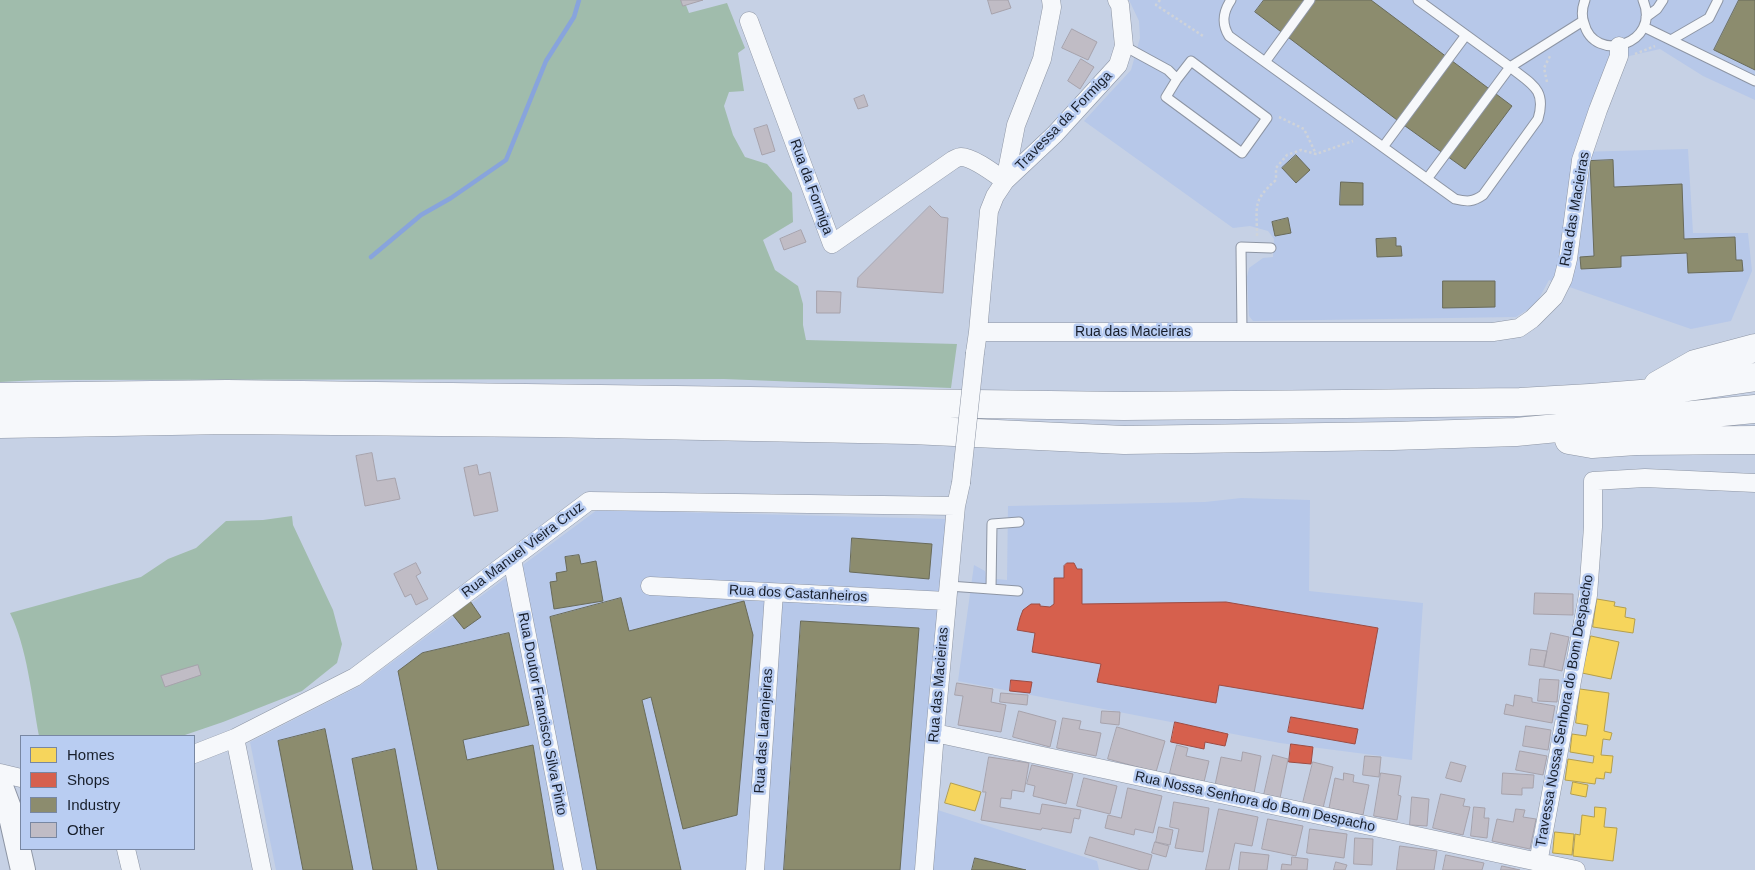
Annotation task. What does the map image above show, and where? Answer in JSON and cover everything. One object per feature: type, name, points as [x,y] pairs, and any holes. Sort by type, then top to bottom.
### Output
[{"type":"highway","points":[[1641,394],[1695,364],[1755,348]]},
{"type":"highway","points":[[0,397],[227,394],[1134,406],[1520,402],[1641,394],[1755,376]]},
{"type":"highway","points":[[0,424],[228,420],[555,423],[912,430],[1124,440],[1516,432],[1755,410]]},
{"type":"highway","points":[[1516,432],[1592,444],[1636,441],[1755,440]]},
{"type":"main road","points":[[0,784],[15,806],[20,847]]},
{"type":"main road","points":[[20,850],[23,870]]},
{"type":"street","points":[[978,332],[989,211],[995,196],[1005,181],[1016,124],[1042,59],[1052,6],[1051,0]]},
{"type":"street","name":"Travessa da Formiga","points":[[1005,181],[1056,134],[1118,65],[1124,46],[1120,5],[1117,0]]},
{"type":"street","name":"Rua da Formiga","points":[[749,21],[832,244],[953,160],[962,157],[976,162],[991,170],[1005,181]]},
{"type":"street","name":"Rua das Macieiras","points":[[924,870],[956,506],[961,483],[978,332],[1493,332],[1519,328],[1532,319],[1554,297],[1562,279],[1568,259],[1581,160],[1619,56],[1619,46]]},
{"type":"street","name":"Travessa Nossa Senhora do Bom Despacho","points":[[1538,863],[1588,594],[1593,527],[1593,481],[1645,478],[1755,483]]},
{"type":"street","name":"Rua Manuel Vieira Cruz","points":[[195,754],[235,738],[355,677],[589,500],[956,506]]},
{"type":"street","name":"Rua Doutor Francisco Silva Pinto","points":[[512,559],[573,870]]},
{"type":"street","name":"Rua dos Castanheiros","points":[[650,586],[774,592],[948,594]]},
{"type":"street","name":"Rua das Laranjeiras","points":[[755,870],[774,592]]},
{"type":"street","name":"Rua Nossa Senhora do Bom Despacho","points":[[935,733],[1576,870]]},
{"type":"street","points":[[235,738],[262,870]]},
{"type":"street","points":[[0,773],[20,778]]},
{"type":"street","points":[[126,850],[130,870]]},
{"type":"lane","points":[[1231,0],[1226,7],[1223,18],[1224,28],[1228,36],[1455,199],[1466,202],[1475,200],[1483,195],[1538,119],[1542,106],[1541,96],[1534,86],[1510,67],[1418,0]]},
{"type":"lane","points":[[1265,62],[1310,0]]},
{"type":"lane","points":[[1575,0],[1584,3],[1582,16],[1590,36],[1608,46],[1619,46],[1638,36],[1644,27],[1646,17],[1646,6],[1643,0]]},
{"type":"lane","points":[[1646,17],[1663,0]]},
{"type":"lane","points":[[1671,40],[1710,18],[1718,0]]},
{"type":"lane","points":[[1427,179],[1510,67],[1583,21]]},
{"type":"lane","points":[[1644,27],[1755,81]]},
{"type":"lane","points":[[1383,147],[1466,35]]},
{"type":"lane","points":[[1124,46],[1168,70],[1177,79]]},
{"type":"lane","points":[[1191,61],[1267,118],[1242,153],[1166,97],[1177,79],[1191,61]]},
{"type":"lane","points":[[1242,332],[1241,247],[1271,248]]},
{"type":"lane","points":[[991,589],[992,524],[1019,522]]},
{"type":"lane","points":[[948,594],[991,589],[1018,591]]},
{"type":"path","points":[[1160,0],[1156,5],[1203,36]]},
{"type":"path","points":[[1267,118],[1281,117],[1304,129],[1316,154]]},
{"type":"shaded area","points":[[1129,0],[1755,0],[1755,100],[1703,76],[1660,49],[1625,57],[1577,152],[1688,149],[1693,233],[1748,233],[1752,271],[1731,321],[1691,329],[1549,280],[1536,304],[1516,317],[1253,321],[1249,316],[1247,277],[1249,268],[1263,258],[1273,257],[1274,239],[1268,231],[1250,226],[1233,228],[1084,121],[1131,70],[1140,38],[1139,21]]},
{"type":"shaded area","points":[[1241,498],[1310,500],[1309,591],[1423,603],[1412,760],[1280,743],[958,681],[974,565],[985,571],[986,578],[1007,580],[1008,506],[1205,502]]},
{"type":"shaded area","points":[[597,510],[946,519],[922,805],[1097,861],[1099,870],[276,870],[250,742],[360,686]]},
{"type":"green space","points":[[0,0],[684,0],[689,13],[727,3],[745,48],[738,53],[744,91],[729,92],[724,106],[733,135],[745,157],[767,164],[792,193],[793,222],[763,240],[775,270],[798,286],[803,304],[803,325],[806,340],[957,344],[951,388],[724,379],[39,380],[0,382]]},
{"type":"green space","points":[[292,516],[293,525],[333,610],[342,644],[337,663],[302,691],[185,735],[39,735],[25,657],[10,613],[141,577],[168,559],[196,548],[226,521],[263,520]]},
{"type":"building: Homes","points":[[1597,599],[1615,602],[1614,606],[1626,608],[1625,617],[1635,619],[1633,633],[1593,627]]},
{"type":"building: Homes","points":[[1591,636],[1619,642],[1611,679],[1582,673]]},
{"type":"building: Homes","points":[[1580,689],[1609,693],[1604,731],[1612,733],[1610,740],[1603,739],[1601,755],[1613,756],[1611,773],[1605,772],[1604,779],[1596,778],[1595,784],[1565,780],[1568,759],[1593,763],[1594,756],[1570,752],[1572,734],[1586,736],[1588,725],[1576,723]]},
{"type":"building: Homes","points":[[1573,782],[1588,785],[1586,797],[1571,794]]},
{"type":"building: Homes","points":[[951,783],[981,792],[975,811],[945,803]]},
{"type":"building: Homes","points":[[1595,807],[1606,808],[1604,827],[1617,828],[1613,861],[1573,856],[1575,834],[1580,835],[1582,815],[1594,817]]},
{"type":"building: Homes","points":[[1555,832],[1574,834],[1572,855],[1553,853]]},
{"type":"building: Shops","points":[[1067,563],[1074,563],[1077,569],[1082,569],[1082,604],[1226,602],[1378,628],[1363,709],[1219,685],[1216,703],[1097,682],[1101,664],[1032,652],[1035,633],[1017,630],[1023,610],[1031,604],[1050,607],[1054,604],[1054,578],[1064,578],[1064,566]]},
{"type":"building: Shops","points":[[1011,680],[1032,682],[1030,693],[1010,691]]},
{"type":"building: Shops","points":[[1291,717],[1358,729],[1355,744],[1288,732]]},
{"type":"building: Shops","points":[[1175,722],[1228,734],[1225,746],[1205,742],[1204,749],[1171,742]]},
{"type":"building: Shops","points":[[1291,744],[1313,747],[1311,764],[1289,762]]},
{"type":"building: Industry","points":[[1264,0],[1371,0],[1512,106],[1465,169],[1255,12]]},
{"type":"building: Industry","points":[[1739,0],[1755,0],[1755,70],[1714,50]]},
{"type":"building: Industry","points":[[1296,155],[1310,170],[1296,183],[1282,168]]},
{"type":"building: Industry","points":[[1613,160],[1614,187],[1682,184],[1684,239],[1735,237],[1736,260],[1742,260],[1743,271],[1688,273],[1687,253],[1621,256],[1621,267],[1581,269],[1580,257],[1594,256],[1590,161]]},
{"type":"building: Industry","points":[[1341,182],[1363,183],[1363,205],[1340,205]]},
{"type":"building: Industry","points":[[1288,218],[1291,233],[1275,236],[1272,222]]},
{"type":"building: Industry","points":[[1396,238],[1396,246],[1401,246],[1402,256],[1377,257],[1376,239]]},
{"type":"building: Industry","points":[[1443,281],[1495,281],[1495,307],[1443,308]]},
{"type":"building: Industry","points":[[852,538],[932,544],[929,579],[850,572]]},
{"type":"building: Industry","points":[[579,555],[581,564],[596,561],[603,601],[554,609],[550,582],[557,581],[556,573],[567,571],[565,557]]},
{"type":"building: Industry","points":[[621,598],[629,631],[744,601],[753,635],[737,815],[683,829],[651,697],[642,700],[681,870],[597,870],[550,617]]},
{"type":"building: Industry","points":[[470,601],[481,617],[464,629],[452,614]]},
{"type":"building: Industry","points":[[801,621],[919,628],[900,870],[784,870]]},
{"type":"building: Industry","points":[[509,633],[529,725],[463,740],[467,760],[533,745],[554,870],[438,870],[398,671],[422,653]]},
{"type":"building: Industry","points":[[325,729],[353,870],[303,870],[278,741]]},
{"type":"building: Industry","points":[[395,749],[417,870],[373,870],[352,759]]},
{"type":"building: Industry","points":[[975,858],[1026,870],[972,870]]},
{"type":"building: Other","points":[[681,0],[703,0],[683,6]]},
{"type":"building: Other","points":[[988,0],[1008,0],[1011,8],[992,14]]},
{"type":"building: Other","points":[[1072,29],[1097,42],[1088,60],[1062,48]]},
{"type":"building: Other","points":[[1081,59],[1094,67],[1080,89],[1068,81]]},
{"type":"building: Other","points":[[864,95],[868,106],[858,109],[854,99]]},
{"type":"building: Other","points":[[767,125],[775,151],[762,155],[754,129]]},
{"type":"building: Other","points":[[930,206],[941,217],[948,218],[943,293],[857,287],[858,278]]},
{"type":"building: Other","points":[[801,230],[806,242],[784,250],[780,239]]},
{"type":"building: Other","points":[[817,291],[841,292],[840,313],[817,313]]},
{"type":"building: Other","points":[[372,453],[377,481],[395,478],[400,499],[365,506],[356,456]]},
{"type":"building: Other","points":[[477,465],[479,475],[490,472],[498,511],[474,516],[464,468]]},
{"type":"building: Other","points":[[416,563],[421,573],[416,576],[428,599],[416,605],[411,594],[405,597],[394,574]]},
{"type":"building: Other","points":[[1535,593],[1573,594],[1573,615],[1534,614]]},
{"type":"building: Other","points":[[1551,633],[1569,637],[1562,671],[1544,667]]},
{"type":"building: Other","points":[[1531,649],[1547,651],[1544,667],[1529,665]]},
{"type":"building: Other","points":[[198,665],[201,675],[165,687],[161,676]]},
{"type":"building: Other","points":[[1540,679],[1559,680],[1557,702],[1538,701]]},
{"type":"building: Other","points":[[957,683],[993,689],[991,702],[1006,705],[1001,732],[958,725],[963,696],[955,695]]},
{"type":"building: Other","points":[[1001,693],[1028,695],[1027,705],[1000,702]]},
{"type":"building: Other","points":[[1515,695],[1532,698],[1532,702],[1555,706],[1552,723],[1504,714],[1506,704],[1513,706]]},
{"type":"building: Other","points":[[1019,711],[1056,721],[1050,747],[1013,737]]},
{"type":"building: Other","points":[[1102,711],[1120,712],[1119,725],[1101,723]]},
{"type":"building: Other","points":[[1063,718],[1081,721],[1079,729],[1101,733],[1096,756],[1057,748]]},
{"type":"building: Other","points":[[1526,726],[1551,730],[1548,750],[1523,746]]},
{"type":"building: Other","points":[[1117,727],[1165,741],[1156,772],[1108,759]]},
{"type":"building: Other","points":[[1177,745],[1188,748],[1186,756],[1209,761],[1204,782],[1170,773]]},
{"type":"building: Other","points":[[1520,751],[1547,756],[1543,775],[1516,770]]},
{"type":"building: Other","points":[[1243,752],[1261,756],[1254,793],[1215,785],[1221,757],[1241,761]]},
{"type":"building: Other","points":[[1273,755],[1288,759],[1280,798],[1264,795]]},
{"type":"building: Other","points":[[1365,756],[1381,757],[1379,777],[1363,775]]},
{"type":"building: Other","points":[[989,757],[1029,763],[1024,792],[1012,790],[1011,799],[1001,798],[1000,807],[1040,814],[1042,804],[1081,810],[1079,819],[1074,818],[1071,833],[981,820],[986,792],[983,792]]},
{"type":"building: Other","points":[[1313,762],[1333,767],[1323,808],[1303,803]]},
{"type":"building: Other","points":[[1451,762],[1466,766],[1461,782],[1446,778]]},
{"type":"building: Other","points":[[1032,765],[1073,774],[1066,804],[1033,796],[1035,786],[1027,784]]},
{"type":"building: Other","points":[[1344,773],[1354,775],[1353,782],[1369,785],[1363,815],[1329,808],[1335,778],[1343,780]]},
{"type":"building: Other","points":[[1381,773],[1401,776],[1398,795],[1401,796],[1397,820],[1374,816]]},
{"type":"building: Other","points":[[1503,773],[1534,775],[1533,788],[1522,788],[1522,795],[1502,794]]},
{"type":"building: Other","points":[[1084,778],[1117,786],[1110,814],[1077,806]]},
{"type":"building: Other","points":[[1128,788],[1162,796],[1153,833],[1135,829],[1134,835],[1105,828],[1108,815],[1121,818]]},
{"type":"building: Other","points":[[1441,794],[1465,799],[1463,806],[1470,807],[1463,835],[1433,828]]},
{"type":"building: Other","points":[[1412,797],[1429,799],[1427,826],[1410,825]]},
{"type":"building: Other","points":[[1174,802],[1209,808],[1203,852],[1175,848],[1179,829],[1170,827]]},
{"type":"building: Other","points":[[1474,807],[1485,808],[1484,818],[1489,818],[1487,838],[1471,836]]},
{"type":"building: Other","points":[[1219,809],[1258,817],[1252,846],[1235,843],[1229,870],[1206,870]]},
{"type":"building: Other","points":[[1516,809],[1525,810],[1523,817],[1536,819],[1530,849],[1492,841],[1497,819],[1513,822]]},
{"type":"building: Other","points":[[1268,819],[1303,826],[1296,856],[1262,849]]},
{"type":"building: Other","points":[[1159,827],[1173,830],[1170,845],[1156,842]]},
{"type":"building: Other","points":[[1310,829],[1347,834],[1344,858],[1307,853]]},
{"type":"building: Other","points":[[1090,837],[1152,855],[1148,870],[1141,870],[1085,854]]},
{"type":"building: Other","points":[[1355,838],[1373,839],[1372,865],[1354,864]]},
{"type":"building: Other","points":[[1155,842],[1169,846],[1166,857],[1152,853]]},
{"type":"building: Other","points":[[1400,846],[1437,851],[1434,870],[1397,870]]},
{"type":"building: Other","points":[[1241,852],[1269,855],[1267,870],[1239,870]]},
{"type":"building: Other","points":[[1446,855],[1484,863],[1482,870],[1443,870]]},
{"type":"building: Other","points":[[1292,857],[1308,859],[1307,870],[1281,870],[1282,864],[1291,865]]},
{"type":"building: Other","points":[[1336,862],[1347,865],[1345,870],[1334,870]]},
{"type":"building: Other","points":[[1502,866],[1520,870],[1501,870]]},
{"type":"waterway","points":[[371,257],[421,215],[451,198],[506,160],[546,61],[574,17],[579,0]]}]
